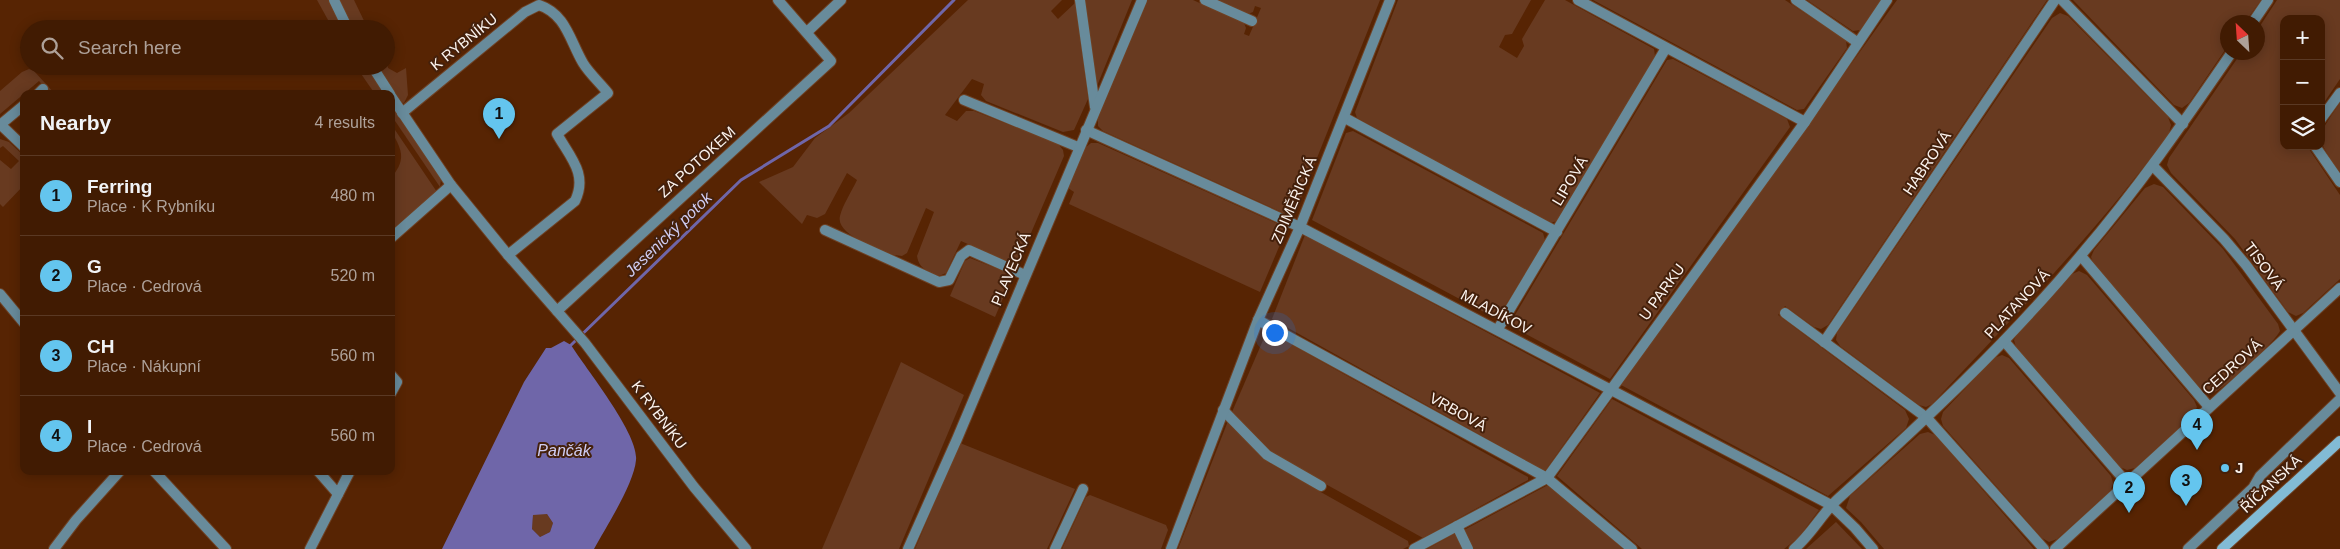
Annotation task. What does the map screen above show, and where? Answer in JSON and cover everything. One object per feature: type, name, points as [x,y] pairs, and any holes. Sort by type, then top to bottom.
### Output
[{"type":"main road","name":"ŘÍČANSKÁ","points":[[2222,549],[2340,441]]},
{"type":"street","points":[[334,0],[344,20]]},
{"type":"street","name":"ZA POTOKEM","points":[[557,311],[831,61],[808,32],[778,0]]},
{"type":"street","points":[[808,32],[841,0]]},
{"type":"street","points":[[1080,0],[1095,108]]},
{"type":"street","name":"PLAVECKÁ","points":[[908,549],[957,438],[1078,147],[1142,0]]},
{"type":"street","points":[[1205,0],[1252,21]]},
{"type":"street","name":"ZDIMĚŘICKÁ","points":[[1171,549],[1258,320],[1300,227],[1345,118],[1390,0]]},
{"type":"street","points":[[1578,0],[1805,122]]},
{"type":"street","points":[[1796,0],[1857,42]]},
{"type":"street","name":"U PARKU","points":[[1414,549],[1547,478],[1805,122],[1857,42],[1888,0]]},
{"type":"street","name":"HABROVÁ","points":[[1824,342],[2055,0]]},
{"type":"street","points":[[2062,0],[2183,124]]},
{"type":"street","points":[[2258,15],[2268,0]]},
{"type":"street","name":"K RYBNÍKU","points":[[402,113],[525,12],[539,5],[552,9],[565,27],[583,63],[608,93],[557,134],[580,173],[580,189],[574,201],[508,255]]},
{"type":"street","name":"LIPOVÁ","points":[[1498,329],[1666,48]]},
{"type":"street","name":"PLATANOVÁ","points":[[1794,549],[1804,541],[1831,505],[1927,418],[2004,341],[2081,256],[2153,166],[2227,60]]},
{"type":"street","name":"K RYBNÍKU","points":[[378,75],[387,90]]},
{"type":"street","points":[[2325,114],[2340,93]]},
{"type":"street","points":[[964,100],[1078,147]]},
{"type":"street","name":"K RYBNÍKU","points":[[395,102],[451,185],[508,255],[585,343],[694,487],[746,549]]},
{"type":"street","points":[[20,108],[0,124],[20,143]]},
{"type":"street","points":[[1345,118],[1557,232]]},
{"type":"street","name":"MLADÍKOV","points":[[1086,130],[1300,227],[1498,329],[1610,391],[1831,505],[1873,549]]},
{"type":"street","points":[[2318,150],[2340,182]]},
{"type":"street","name":"TISOVÁ","points":[[2153,166],[2224,239],[2246,265],[2340,393]]},
{"type":"street","points":[[395,234],[451,185]]},
{"type":"street","points":[[825,230],[939,282],[949,280],[962,256],[969,250],[1025,275]]},
{"type":"street","points":[[2081,256],[2209,407]]},
{"type":"street","name":"CEDROVÁ","points":[[2055,549],[2340,288]]},
{"type":"street","points":[[0,294],[20,318]]},
{"type":"street","points":[[1785,313],[1927,418],[2044,549]]},
{"type":"street","name":"VRBOVÁ","points":[[1258,320],[1547,478],[1632,549]]},
{"type":"street","points":[[2004,341],[2127,483]]},
{"type":"street","points":[[2188,549],[2254,488],[2260,476],[2340,399]]},
{"type":"street","points":[[1223,410],[1267,455],[1321,486]]},
{"type":"street","points":[[54,549],[116,475]]},
{"type":"street","points":[[158,475],[226,549]]},
{"type":"street","points":[[321,475],[338,494]]},
{"type":"street","points":[[310,549],[348,475]]},
{"type":"street","points":[[1055,549],[1083,489]]},
{"type":"street","points":[[1457,526],[1468,549]]},
{"type":"shaded area","points":[[317,0],[328,0],[338,20],[328,20]]},
{"type":"shaded area","points":[[337,0],[354,0],[364,20],[348,20]]},
{"type":"shaded area","points":[[968,0],[1062,0],[1051,11],[1058,19],[1075,3],[1088,99],[1074,130],[1063,132],[986,101],[981,95],[984,84],[972,79],[945,115],[957,121],[966,111],[974,111],[1058,144],[1063,150],[1064,156],[1019,261],[1014,264],[961,241],[946,273],[939,276],[928,271],[922,267],[917,256],[934,212],[926,208],[907,253],[902,256],[894,255],[869,245],[851,235],[840,223],[841,211],[857,180],[847,173],[825,214],[817,218],[807,215],[802,224],[759,182],[793,167],[815,138],[849,113]]},
{"type":"shaded area","points":[[1085,0],[1132,0],[1097,86],[1086,5]]},
{"type":"shaded area","points":[[1148,0],[1193,0],[1244,23],[1246,28],[1244,34],[1249,36],[1261,8],[1255,6],[1253,12],[1248,14],[1218,0],[1380,0],[1295,213],[1288,215],[1103,131],[1098,126],[1098,118]]},
{"type":"shaded area","points":[[1398,0],[1531,0],[1512,34],[1505,35],[1499,47],[1517,58],[1524,46],[1522,39],[1545,0],[1565,0],[1654,49],[1655,56],[1557,221],[1550,223],[1357,118],[1355,112]]},
{"type":"shaded area","points":[[1593,0],[1785,0],[1846,41],[1847,48],[1804,109],[1797,110]]},
{"type":"shaded area","points":[[1807,0],[1881,0],[1860,30],[1853,31]]},
{"type":"shaded area","points":[[1897,0],[2047,0],[1828,325],[1821,329],[1814,327],[1785,306],[1778,315],[1905,410],[1909,419],[1906,428],[1828,496],[1621,385]]},
{"type":"shaded area","points":[[2073,0],[2261,0],[2250,15],[2220,15],[2220,57],[2189,103],[2182,108],[2174,105]]},
{"type":"shaded area","points":[[2277,0],[2340,0],[2340,79],[2325,101],[2325,15],[2280,15],[2280,150],[2310,150],[2340,195],[2340,279],[2303,313],[2296,316],[2288,312],[2235,239],[2171,173],[2167,165],[2169,158],[2236,60],[2265,60],[2265,18]]},
{"type":"shaded area","points":[[2060,13],[2068,16],[2168,117],[2171,125],[2169,133],[2114,204],[2025,305],[1932,404],[1926,407],[1919,405],[1840,346],[1836,340],[1837,333],[2052,18]]},
{"type":"shaded area","points":[[1673,59],[1787,119],[1790,127],[1610,379],[1509,325],[1667,60]]},
{"type":"shaded area","points":[[406,68],[408,95],[404,103],[401,102],[395,93],[395,90],[393,90],[382,75],[395,75],[395,72],[397,73]]},
{"type":"shaded area","points":[[20,74],[38,75],[51,90],[47,90],[39,81],[28,90],[20,90],[20,97],[0,114],[0,91]]},
{"type":"shaded area","points":[[362,75],[372,75],[381,90],[372,90]]},
{"type":"shaded area","points":[[2340,103],[2340,172],[2325,149],[2326,124]]},
{"type":"shaded area","points":[[395,111],[441,178],[440,187],[395,121]]},
{"type":"shaded area","points":[[395,130],[437,192],[395,227],[395,173],[400,164],[400,150],[395,139]]},
{"type":"shaded area","points":[[1353,131],[1543,233],[1545,240],[1497,319],[1312,220],[1346,133]]},
{"type":"shaded area","points":[[0,139],[9,142],[20,152],[20,189],[3,207],[0,204],[0,160],[11,169],[19,161],[3,146],[0,148]]},
{"type":"shaded area","points":[[1091,143],[1098,143],[1287,228],[1260,292],[1069,204],[1074,192],[1068,188],[1085,148]]},
{"type":"shaded area","points":[[2154,184],[2163,187],[2223,249],[2278,324],[2280,331],[2248,366],[2211,394],[2203,391],[2094,264],[2091,257],[2094,250],[2145,188]]},
{"type":"shaded area","points":[[1305,235],[1600,393],[1545,471],[1272,319]]},
{"type":"shaded area","points":[[970,258],[1013,275],[995,317],[950,296],[965,261]]},
{"type":"shaded area","points":[[2079,271],[2087,275],[2194,400],[2197,407],[2194,414],[2135,468],[2127,470],[2120,467],[2016,347],[2014,340],[2017,334],[2072,274]]},
{"type":"shaded area","points":[[1267,331],[1528,477],[1528,480],[1423,538],[1275,456],[1232,412]]},
{"type":"shaded area","points":[[2002,355],[2009,358],[2111,476],[2113,483],[2111,490],[2057,539],[2049,542],[2042,538],[1943,426],[1941,419],[1943,412],[1994,358]]},
{"type":"shaded area","points":[[901,362],[964,395],[899,549],[822,549]]},
{"type":"shaded area","points":[[1612,399],[1819,510],[1799,537],[1784,549],[1642,549],[1557,476]]},
{"type":"shaded area","points":[[1228,421],[1269,463],[1408,541],[1409,546],[1403,549],[1178,549]]},
{"type":"shaded area","points":[[1928,432],[1935,435],[2034,549],[1884,549],[1846,508],[1850,496],[1920,434]]},
{"type":"shaded area","points":[[960,443],[1075,489],[1047,549],[915,549]]},
{"type":"shaded area","points":[[1548,485],[1623,549],[1474,549],[1464,530]]},
{"type":"shaded area","points":[[1090,495],[1166,525],[1168,530],[1161,549],[1062,549],[1086,497]]},
{"type":"shaded area","points":[[533,514],[547,514],[553,523],[550,532],[540,537],[532,529]]},
{"type":"shaded area","points":[[1836,522],[1862,549],[1806,549]]},
{"type":"shaded area","points":[[1456,533],[1464,549],[1427,549]]},
{"type":"water","name":"Pančák","points":[[564,341],[571,345],[610,402],[629,434],[635,449],[636,460],[630,481],[619,505],[594,549],[442,549],[524,382],[546,348],[551,348]],"holes":[[[547,514],[553,523],[550,532],[540,537],[532,529],[533,515]]]},
{"type":"waterway","name":"Jesenický potok","points":[[569,347],[741,180],[829,126],[954,0]]},
{"type":"place","name":"Ferring","points":[[499,139]]},
{"type":"place","name":"I","points":[[2197,450]]},
{"type":"place","name":"J","points":[[2225,468]]},
{"type":"place","name":"CH","points":[[2186,506]]},
{"type":"place","name":"G","points":[[2129,513]]}]
